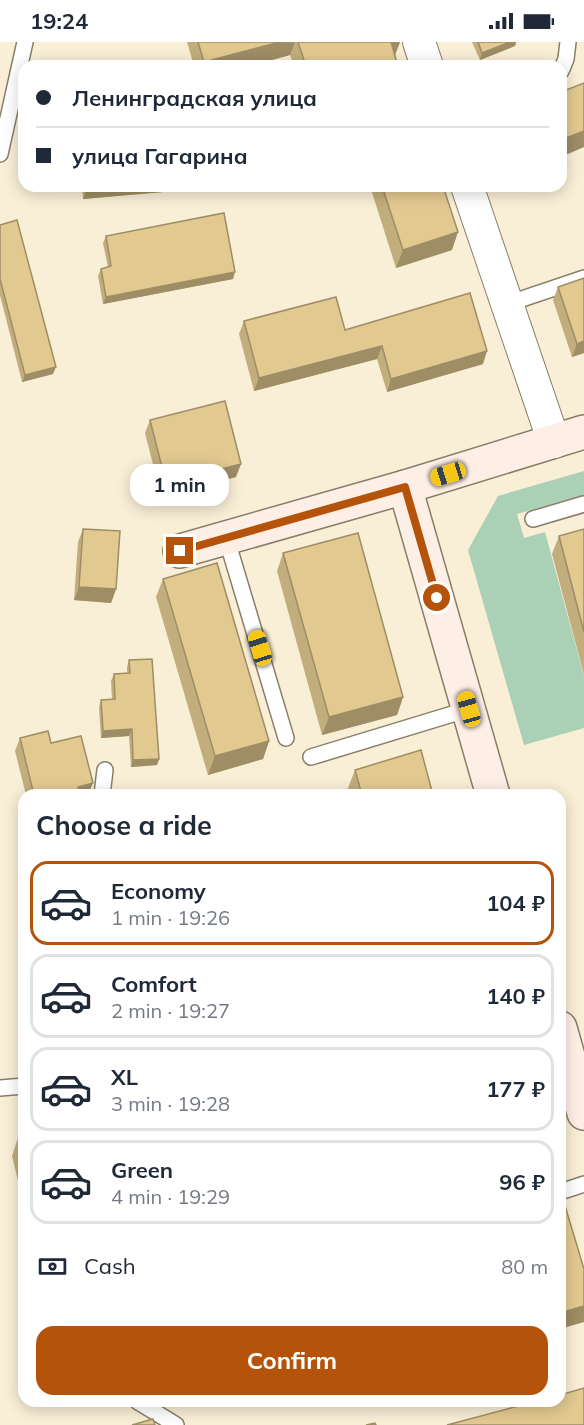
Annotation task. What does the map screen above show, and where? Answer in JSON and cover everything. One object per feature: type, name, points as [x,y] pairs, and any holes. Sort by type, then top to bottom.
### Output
[{"type":"street","points":[[419,42],[425,60]]},
{"type":"street","points":[[180,551],[405,487],[569,437],[507,304],[469,192]]},
{"type":"street","points":[[405,487],[491,789]]},
{"type":"street","points":[[566,1049],[584,1113]]},
{"type":"lane","points":[[21,60],[25,42]]},
{"type":"lane","points":[[566,60],[568,42]]},
{"type":"lane","points":[[0,154],[18,73]]},
{"type":"lane","points":[[507,304],[584,278]]},
{"type":"lane","points":[[533,519],[584,504]]},
{"type":"lane","points":[[226,537],[286,738]]},
{"type":"lane","points":[[311,757],[469,709]]},
{"type":"lane","points":[[103,789],[105,770]]},
{"type":"lane","points":[[0,1088],[18,1086]]},
{"type":"lane","points":[[566,1190],[584,1184]]},
{"type":"lane","points":[[147,1407],[176,1425]]},
{"type":"green space","points":[[584,471],[584,495],[517,514],[524,538],[545,532],[584,676],[584,728],[524,745],[468,550],[498,496]]},
{"type":"building","points":[[198,42],[280,42],[212,60],[203,60]]},
{"type":"building","points":[[298,42],[391,42],[396,60],[304,60]]},
{"type":"building","points":[[478,42],[510,42],[482,53]]},
{"type":"building","points":[[584,83],[584,131],[567,138],[567,90]]},
{"type":"building","points":[[384,192],[445,192],[458,232],[403,250]]},
{"type":"building","points":[[224,213],[235,272],[106,297],[101,269],[111,266],[106,236]]},
{"type":"building","points":[[17,220],[56,367],[25,375],[0,279],[0,225]]},
{"type":"building","points":[[584,278],[584,341],[577,344],[558,287]]},
{"type":"building","points":[[470,293],[487,351],[391,379],[382,346],[259,378],[244,321],[336,297],[345,330]]},
{"type":"building","points":[[225,401],[241,464],[166,483],[150,420]]},
{"type":"building","points":[[83,529],[120,531],[116,589],[79,587]]},
{"type":"building","points":[[584,529],[584,632],[559,536]]},
{"type":"building","points":[[358,533],[403,697],[329,717],[283,553]]},
{"type":"building","points":[[217,563],[269,741],[215,756],[163,579]]},
{"type":"building","points":[[152,659],[159,759],[133,760],[132,729],[103,731],[101,700],[115,699],[114,674],[130,673],[129,660]]},
{"type":"building","points":[[48,731],[51,743],[81,736],[93,783],[78,787],[78,789],[33,789],[20,738]]},
{"type":"building","points":[[421,750],[431,789],[360,789],[355,770]]},
{"type":"building","points":[[566,1209],[584,1269],[584,1306],[566,1311]]},
{"type":"building","points":[[584,1388],[584,1425],[447,1425],[514,1407],[566,1407],[566,1393]]},
{"type":"building","points":[[153,1419],[155,1425],[132,1425]]},
{"type":"route","points":[[180,551],[405,487],[437,598]]}]
